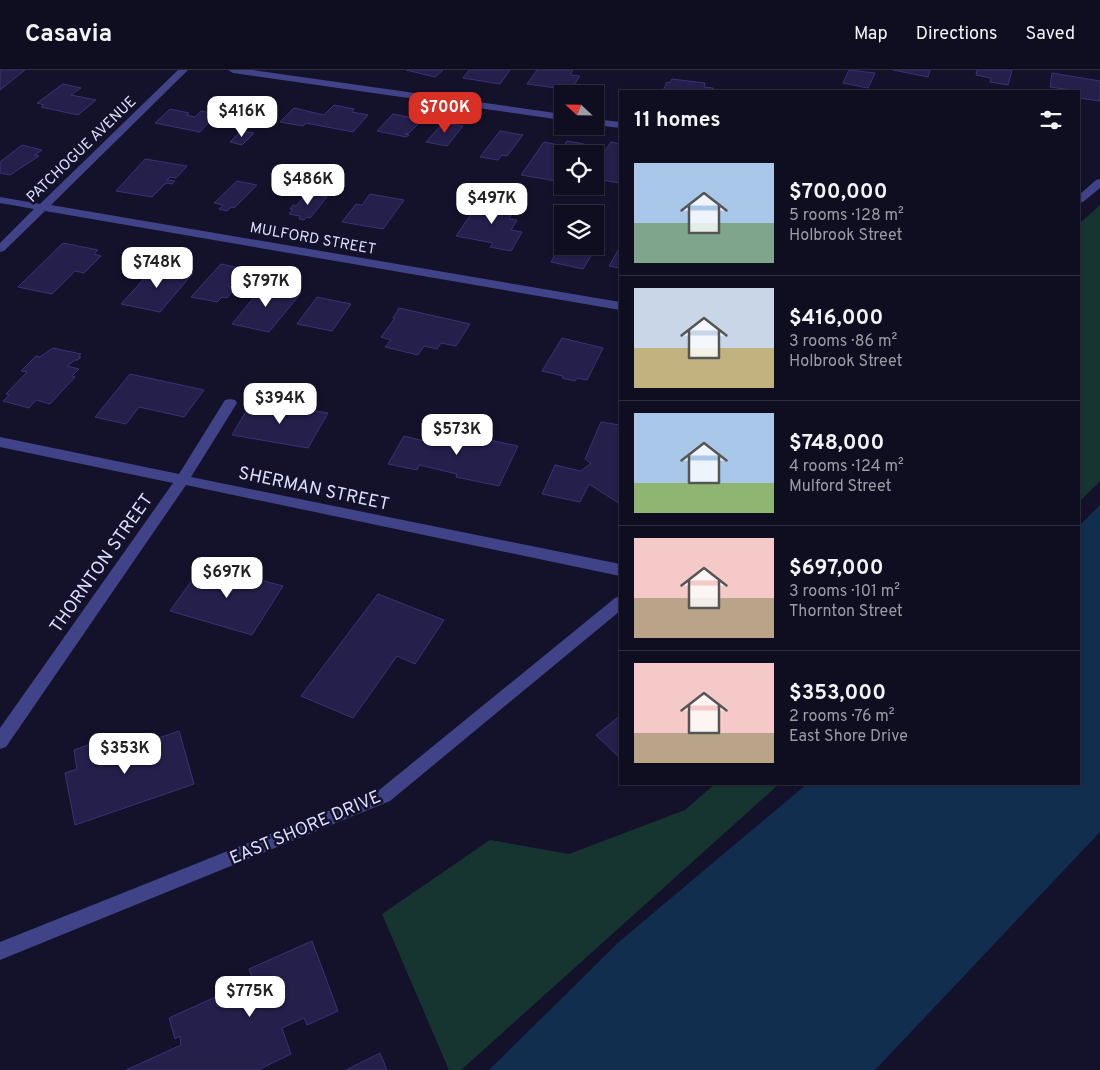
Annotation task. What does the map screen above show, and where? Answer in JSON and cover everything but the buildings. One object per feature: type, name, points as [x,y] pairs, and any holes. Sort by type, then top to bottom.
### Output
[{"type":"street","name":"PATCHOGUE AVENUE","points":[[0,248],[182,70]]},
{"type":"street","points":[[233,70],[554,116]]},
{"type":"street","points":[[604,123],[619,125]]},
{"type":"street","points":[[1083,191],[1100,182]]},
{"type":"street","name":"MULFORD STREET","points":[[0,200],[619,306]]},
{"type":"street","name":"THORNTON STREET","points":[[0,742],[182,480],[230,403]]},
{"type":"street","name":"SHERMAN STREET","points":[[0,442],[619,570]]},
{"type":"street","name":"EAST SHORE DRIVE","points":[[0,952],[384,796],[619,603]]},
{"type":"green space","points":[[1100,205],[1100,481],[1080,501],[1080,223]]},
{"type":"green space","points":[[714,785],[778,785],[461,1070],[449,1070],[382,914],[490,840],[569,854],[685,810]]},
{"type":"water","points":[[1100,505],[1100,832],[875,1070],[489,1070],[620,941],[806,785],[1080,785],[1080,525]]}]
